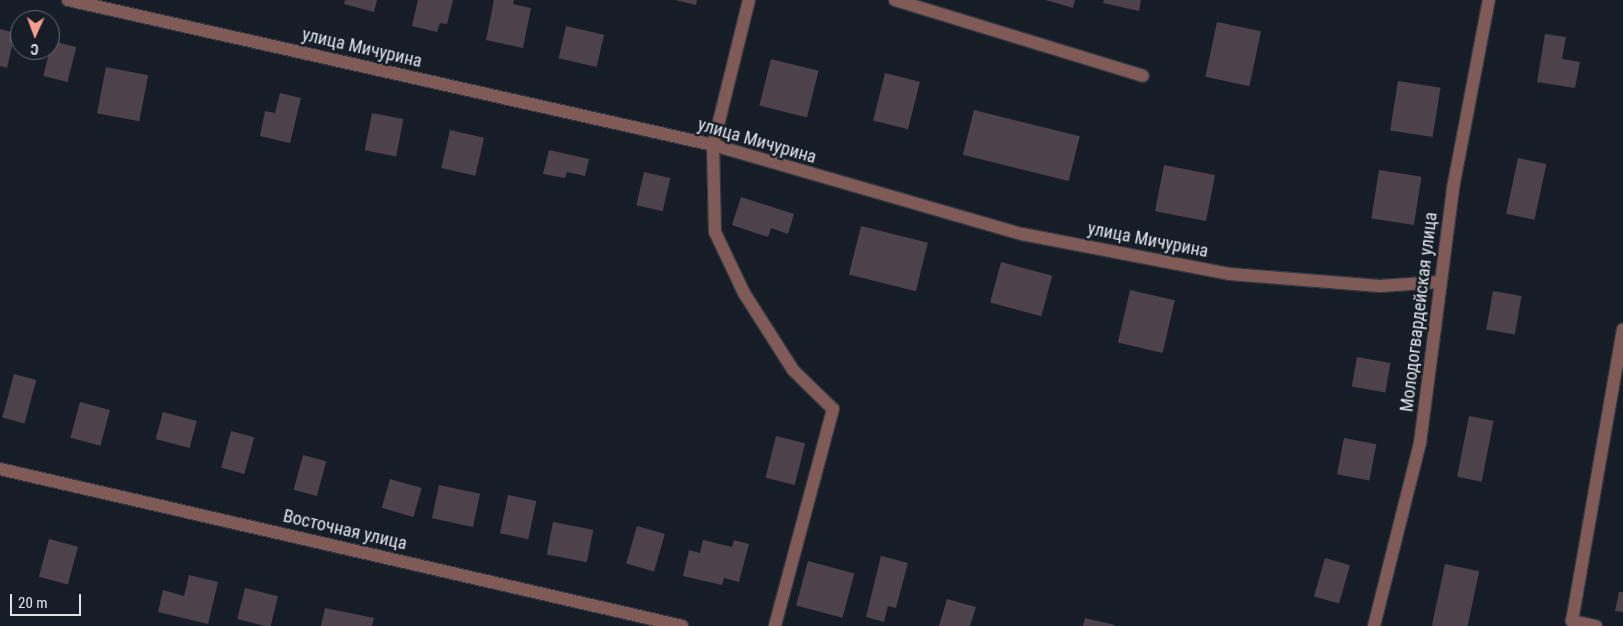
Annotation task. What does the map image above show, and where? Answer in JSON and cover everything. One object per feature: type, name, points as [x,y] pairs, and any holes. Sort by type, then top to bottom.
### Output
[{"type":"street","name":"улица Мичурина","points":[[68,0],[713,145],[1022,234],[1230,274],[1380,286],[1440,282]]},
{"type":"street","points":[[749,0],[713,145],[715,232],[744,293],[793,370],[832,409],[775,626]]},
{"type":"street","points":[[895,0],[1143,76]]},
{"type":"street","name":"Молодогвардейская улица","points":[[1374,626],[1420,443],[1453,188],[1489,0]]},
{"type":"street","points":[[1596,626],[1572,621],[1623,329]]},
{"type":"street","name":"Восточная улица","points":[[0,469],[682,626]]},
{"type":"building","points":[[345,0],[377,0],[374,12],[344,4]]},
{"type":"building","points":[[418,0],[453,0],[447,24],[440,23],[437,32],[412,26]]},
{"type":"building","points":[[494,0],[514,0],[513,4],[531,8],[523,48],[486,40]]},
{"type":"building","points":[[675,0],[697,0],[696,5]]},
{"type":"building","points":[[1046,0],[1075,0],[1073,8]]},
{"type":"building","points":[[1104,0],[1141,0],[1139,11],[1103,3]]},
{"type":"building","points":[[1217,22],[1261,31],[1249,86],[1205,77]]},
{"type":"building","points":[[566,26],[604,35],[597,67],[559,58]]},
{"type":"building","points":[[0,29],[10,32],[10,55],[7,68],[0,66]]},
{"type":"building","points":[[1545,34],[1566,37],[1562,59],[1580,62],[1575,88],[1537,82]]},
{"type":"building","points":[[60,43],[76,47],[68,82],[43,76],[47,60],[60,60]]},
{"type":"building","points":[[771,59],[819,71],[807,117],[759,106]]},
{"type":"building","points":[[106,67],[148,75],[139,121],[97,113]]},
{"type":"building","points":[[885,73],[920,82],[908,129],[873,121]]},
{"type":"building","points":[[1398,81],[1440,88],[1433,137],[1390,130]]},
{"type":"building","points":[[280,93],[301,98],[290,143],[260,136],[265,111],[275,113]]},
{"type":"building","points":[[974,110],[1080,136],[1069,181],[963,155]]},
{"type":"building","points":[[372,113],[403,119],[396,156],[365,150]]},
{"type":"building","points":[[450,130],[484,138],[475,176],[441,168]]},
{"type":"building","points":[[549,150],[589,159],[585,176],[567,172],[565,178],[543,174]]},
{"type":"building","points":[[1518,158],[1546,164],[1535,220],[1506,214]]},
{"type":"building","points":[[1164,165],[1215,175],[1206,221],[1155,211]]},
{"type":"building","points":[[1379,170],[1421,177],[1414,225],[1371,218]]},
{"type":"building","points":[[644,172],[670,178],[663,211],[636,205]]},
{"type":"building","points":[[741,197],[794,214],[788,234],[771,228],[768,237],[732,225]]},
{"type":"building","points":[[861,226],[928,243],[916,291],[849,275]]},
{"type":"building","points":[[1001,262],[1052,276],[1041,316],[990,303]]},
{"type":"building","points":[[1130,290],[1175,300],[1163,353],[1118,343]]},
{"type":"building","points":[[1493,291],[1522,296],[1515,334],[1486,329]]},
{"type":"building","points":[[1357,357],[1390,363],[1385,392],[1352,387]]},
{"type":"building","points":[[14,374],[36,380],[25,423],[2,417]]},
{"type":"building","points":[[80,402],[110,410],[100,446],[70,438]]},
{"type":"building","points":[[163,412],[197,421],[190,448],[156,439]]},
{"type":"building","points":[[1469,416],[1494,421],[1482,482],[1457,477]]},
{"type":"building","points":[[231,431],[254,437],[244,474],[221,468]]},
{"type":"building","points":[[776,436],[805,443],[795,485],[766,478]]},
{"type":"building","points":[[1344,438],[1376,444],[1369,481],[1337,474]]},
{"type":"building","points":[[303,455],[326,461],[317,496],[294,490]]},
{"type":"building","points":[[390,479],[422,488],[413,517],[382,508]]},
{"type":"building","points":[[439,485],[480,494],[473,527],[432,518]]},
{"type":"building","points":[[508,495],[536,501],[528,539],[500,533]]},
{"type":"building","points":[[553,522],[593,530],[587,562],[547,554]]},
{"type":"building","points":[[637,526],[665,534],[654,571],[626,563]]},
{"type":"building","points":[[49,539],[78,547],[68,584],[39,577]]},
{"type":"building","points":[[703,540],[732,547],[734,540],[749,544],[739,582],[724,578],[722,585],[683,576],[689,550],[700,553]]},
{"type":"building","points":[[881,556],[908,563],[896,608],[888,606],[884,622],[866,617]]},
{"type":"building","points":[[1325,558],[1350,565],[1339,604],[1314,596]]},
{"type":"building","points":[[808,561],[854,573],[842,618],[796,605]]},
{"type":"building","points":[[1445,564],[1479,571],[1468,626],[1432,626]]},
{"type":"building","points":[[189,575],[218,582],[208,624],[158,612],[163,590],[184,596]]},
{"type":"building","points":[[245,588],[278,596],[271,626],[237,619]]},
{"type":"building","points":[[1619,592],[1623,592],[1623,612],[1615,611]]},
{"type":"building","points":[[947,599],[976,607],[970,626],[939,626]]},
{"type":"building","points":[[325,608],[374,618],[372,626],[321,626]]},
{"type":"building","points":[[1085,618],[1115,625],[1083,626]]}]
